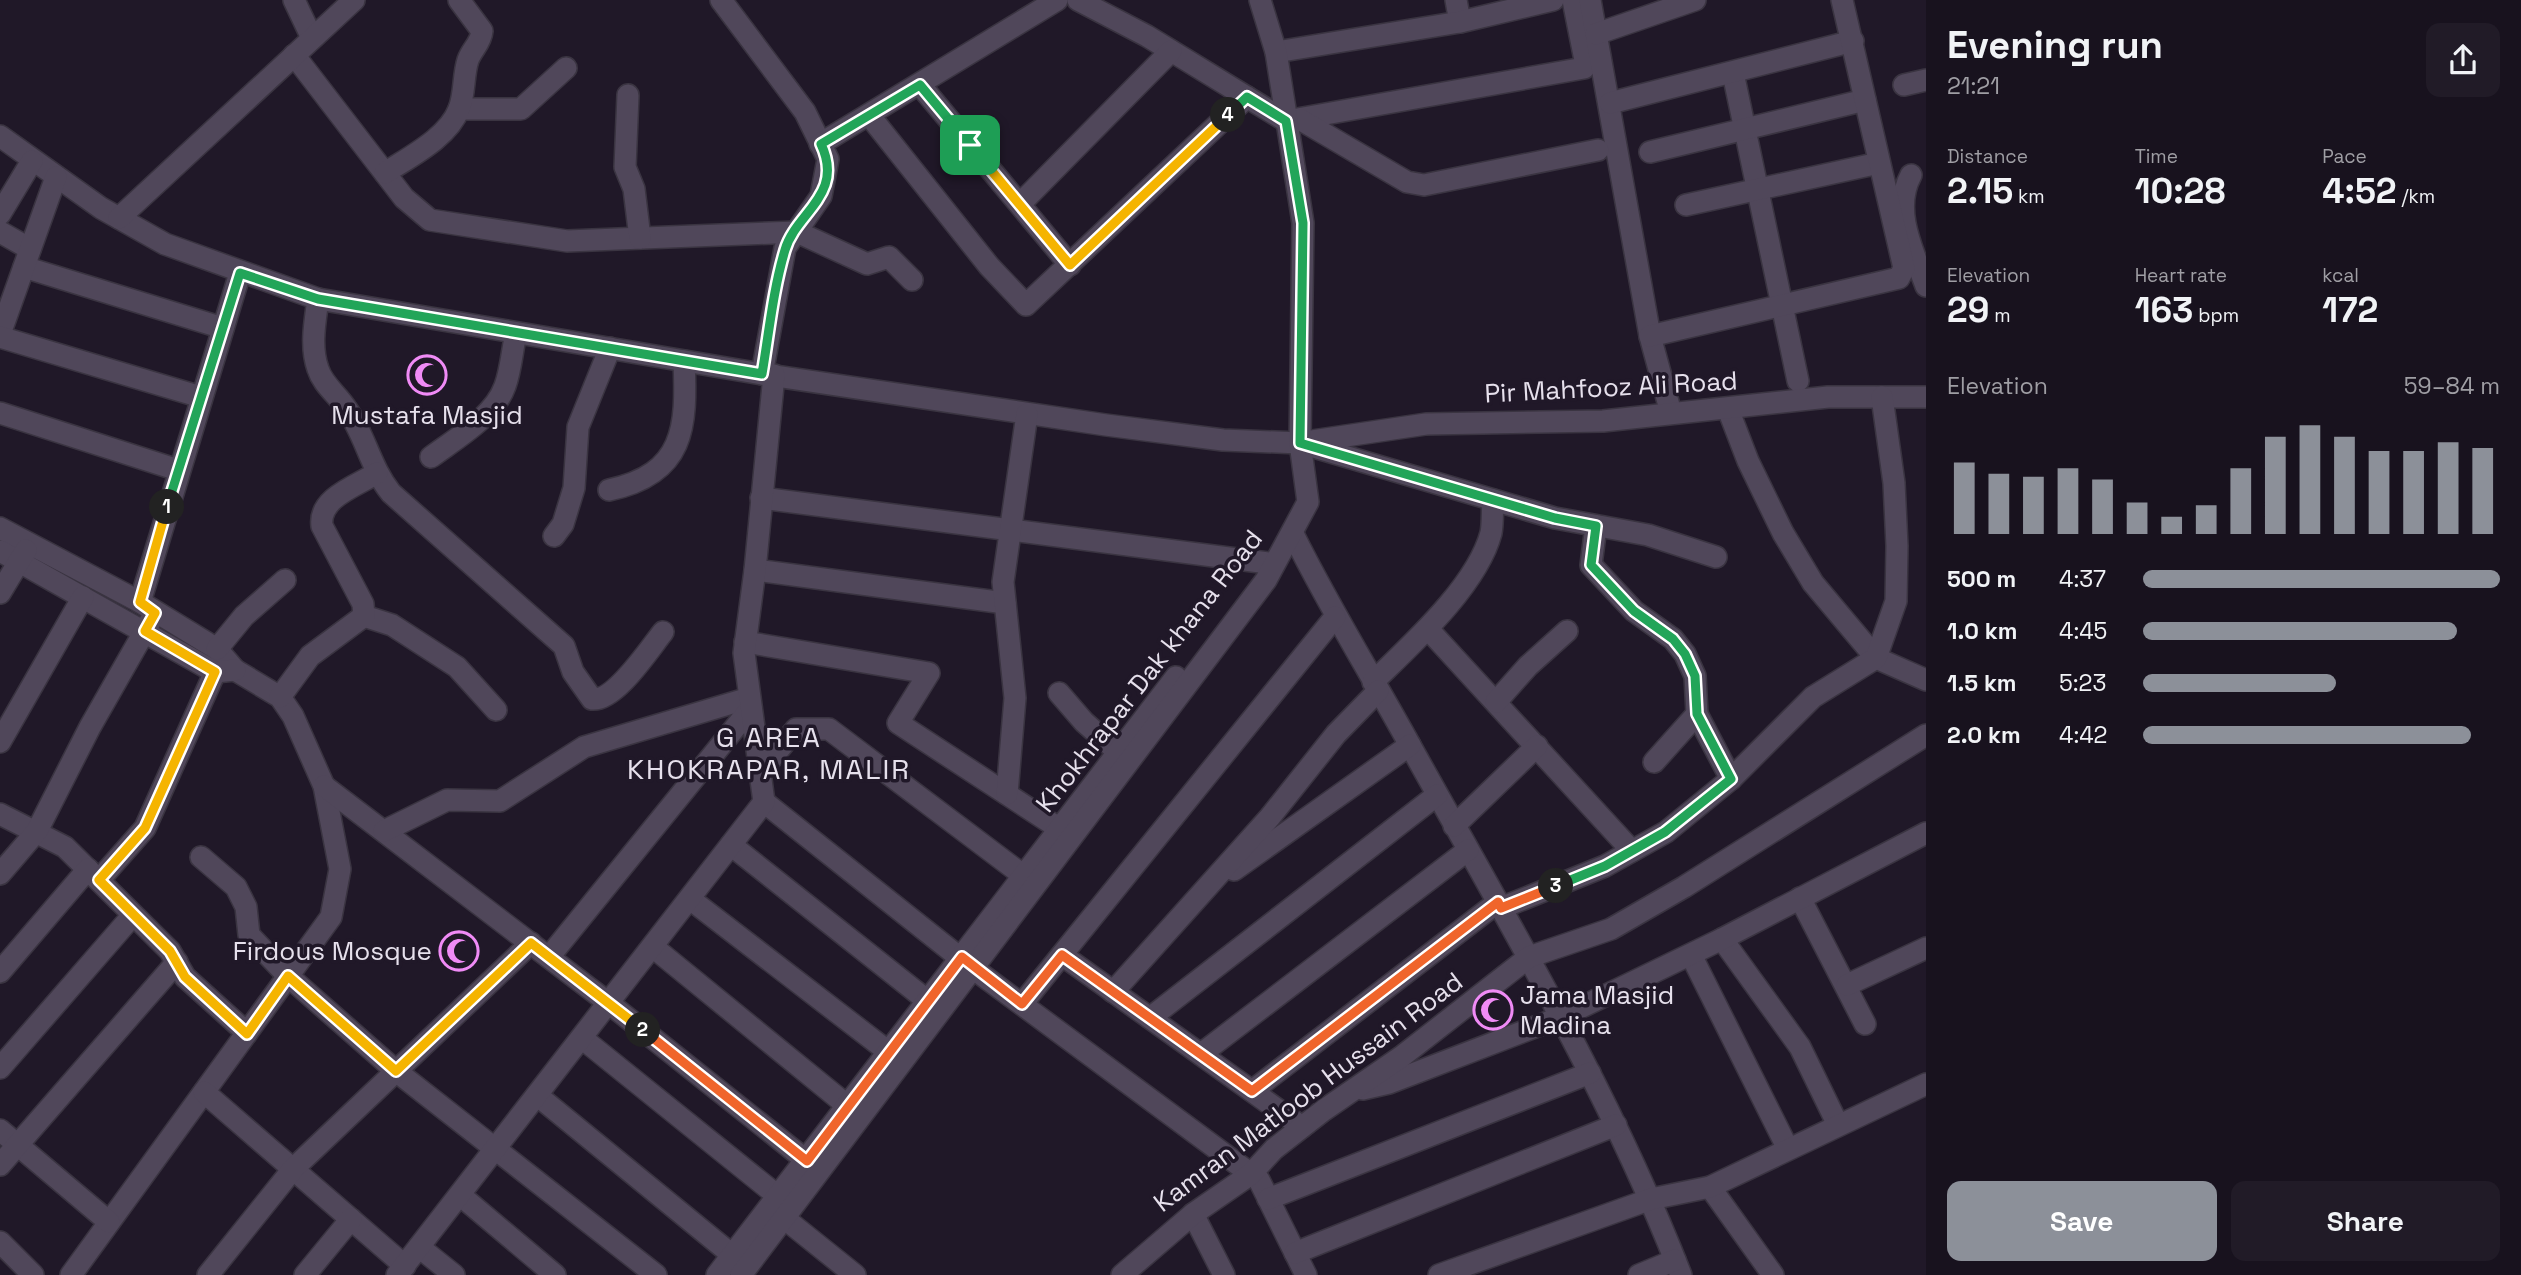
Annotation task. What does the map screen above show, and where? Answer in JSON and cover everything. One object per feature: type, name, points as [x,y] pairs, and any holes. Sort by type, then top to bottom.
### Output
[{"type":"street","points":[[294,0],[313,38]]},
{"type":"street","points":[[119,218],[354,0]]},
{"type":"street","points":[[385,173],[425,146],[450,123],[459,109],[468,59],[481,39],[482,31],[459,0]]},
{"type":"street","points":[[721,0],[805,112],[828,159],[821,196],[785,248],[768,375],[755,570],[744,653],[764,802],[968,963],[1259,1180],[1306,1275]]},
{"type":"street","points":[[821,144],[1057,0]]},
{"type":"street","points":[[1078,0],[1247,97],[1407,182],[1424,185],[1598,150]]},
{"type":"street","points":[[1260,0],[1293,121],[1303,223],[1300,443],[1308,502],[1293,534],[1335,617],[1529,957],[1590,1073],[1651,1199],[1678,1268],[1639,1275]]},
{"type":"street","points":[[1456,0],[1460,22]]},
{"type":"street","points":[[1276,52],[1460,22],[1553,0]]},
{"type":"street","points":[[1293,121],[1584,68],[1586,65],[1573,0]]},
{"type":"street","points":[[1590,0],[1650,336],[1671,413]]},
{"type":"street","points":[[1596,34],[1695,0]]},
{"type":"street","points":[[1650,336],[1899,278],[1902,274],[1904,268],[1842,0]]},
{"type":"street","points":[[1610,103],[1853,41]]},
{"type":"street","points":[[1020,204],[1171,51]]},
{"type":"street","points":[[294,55],[404,198],[430,220],[567,241],[797,232],[867,264],[889,257],[912,281]]},
{"type":"street","points":[[459,109],[521,109],[566,68]]},
{"type":"street","points":[[1733,73],[1798,381]]},
{"type":"street","points":[[1904,85],[1926,80]]},
{"type":"street","points":[[920,85],[1070,265]]},
{"type":"street","points":[[628,95],[625,166],[634,189],[639,238]]},
{"type":"street","points":[[869,115],[1021,304],[1031,304],[1247,97]]},
{"type":"street","points":[[1650,152],[1865,100]]},
{"type":"street","points":[[0,136],[55,177],[165,244],[318,299],[768,375],[1027,414],[1223,440],[1300,443],[1555,518],[1648,535],[1716,556]]},
{"type":"street","points":[[0,214],[32,161]]},
{"type":"street","points":[[1686,205],[1879,163]]},
{"type":"street","points":[[1911,175],[1903,194],[1905,218],[1926,286]]},
{"type":"street","points":[[55,177],[0,336],[201,397]]},
{"type":"street","points":[[0,232],[27,258],[223,328]]},
{"type":"street","points":[[0,874],[37,831],[147,615],[178,470],[240,273]]},
{"type":"street","points":[[318,299],[313,337],[317,366],[327,386],[347,409],[377,473],[391,493],[564,646],[573,672],[592,699],[601,698],[629,676],[663,632]]},
{"type":"street","points":[[431,457],[471,426],[498,399],[509,372],[516,333]]},
{"type":"street","points":[[554,536],[563,524],[574,488],[578,427],[610,348]]},
{"type":"street","points":[[609,490],[648,478],[663,464],[676,445],[686,410],[684,361]]},
{"type":"street","name":"Pir Mahfooz Ali Road","points":[[1300,443],[1426,424],[1603,421],[1828,397],[1926,397]]},
{"type":"street","points":[[1252,1091],[1500,905],[1605,866],[1665,832],[1731,779],[1813,697],[1876,658],[1896,601],[1897,560],[1894,483],[1882,397]]},
{"type":"street","points":[[1728,409],[1748,461],[1783,533],[1813,583],[1876,658],[1926,680]]},
{"type":"street","points":[[0,413],[178,470]]},
{"type":"street","points":[[1007,794],[1015,698],[1003,582],[1027,414]]},
{"type":"street","points":[[364,616],[363,604],[323,526],[321,517],[326,504],[377,473]]},
{"type":"street","points":[[761,498],[1268,563]]},
{"type":"street","points":[[1113,992],[1301,780],[1336,734],[1428,629],[1474,569],[1491,533],[1493,500]]},
{"type":"street","points":[[1596,526],[1591,565],[1634,611],[1673,639],[1685,654],[1695,676],[1697,714],[1731,779]]},
{"type":"street","points":[[0,528],[16,552],[83,597],[147,615],[225,671],[280,697],[293,716],[324,786],[340,869],[331,917],[71,1275]]},
{"type":"street","name":"Khokhrapar Dak khana Road","points":[[717,1275],[745,1268],[807,1161],[929,1002],[968,963],[1024,876],[1118,752],[1293,534]]},
{"type":"street","name":"Khokhrapar Dak khana Road","points":[[782,1207],[1266,580],[1293,534]]},
{"type":"street","points":[[0,972],[94,874],[145,828],[225,671],[217,649],[16,552]]},
{"type":"street","points":[[0,593],[16,552]]},
{"type":"street","points":[[755,570],[1005,603]]},
{"type":"street","points":[[217,649],[244,616],[285,580]]},
{"type":"street","points":[[0,742],[83,597]]},
{"type":"street","points":[[280,697],[310,656],[364,616]]},
{"type":"street","points":[[364,616],[392,625],[457,667],[496,710]]},
{"type":"street","points":[[1022,1004],[1335,617]]},
{"type":"street","points":[[1428,629],[1632,851]]},
{"type":"street","points":[[1496,702],[1528,666],[1567,631]]},
{"type":"street","points":[[746,642],[929,673],[898,723],[1060,829]]},
{"type":"street","points":[[1059,693],[1084,722],[1118,752]]},
{"type":"street","points":[[384,831],[447,800],[500,801],[584,747],[750,703]]},
{"type":"street","points":[[549,957],[750,703]]},
{"type":"street","points":[[1654,762],[1697,714]]},
{"type":"street","points":[[760,772],[796,729],[829,729],[1024,876]]},
{"type":"street","name":"Kamran Matloob Hussain Road","points":[[1122,1275],[1193,1214],[1251,1174],[1302,1127],[1401,1058],[1529,957],[1611,929],[1684,887],[1926,735]]},
{"type":"street","points":[[1203,891],[1410,745]]},
{"type":"street","points":[[1454,826],[1537,746]]},
{"type":"street","points":[[324,786],[610,1004],[807,1161]]},
{"type":"street","points":[[1150,1018],[1437,796]]},
{"type":"street","points":[[204,1092],[351,1219],[401,1270],[583,1039],[764,802]]},
{"type":"street","points":[[0,814],[65,847],[170,951],[185,977],[247,1034]]},
{"type":"street","points":[[1351,1091],[1389,1083],[1561,1017],[1691,955],[1926,832]]},
{"type":"street","points":[[731,845],[929,1002]]},
{"type":"street","points":[[1200,1054],[1468,850]]},
{"type":"street","points":[[201,857],[236,887],[246,907],[249,935],[288,976],[396,1071],[656,1275]]},
{"type":"street","points":[[1800,898],[1865,1024]]},
{"type":"street","points":[[690,899],[890,1053]]},
{"type":"street","points":[[0,1068],[133,915]]},
{"type":"street","points":[[1722,939],[1800,1047],[1838,1125]]},
{"type":"street","points":[[208,1275],[293,1169],[531,943]]},
{"type":"street","points":[[653,947],[849,1107]]},
{"type":"street","points":[[1847,985],[1926,948]]},
{"type":"street","points":[[1062,955],[1302,1127]]},
{"type":"street","points":[[1691,955],[1788,1149]]},
{"type":"street","points":[[0,1165],[177,962]]},
{"type":"street","points":[[583,1039],[782,1207],[855,1275]]},
{"type":"street","points":[[1268,1199],[1590,1073]]},
{"type":"street","points":[[1438,1275],[1651,1199],[1710,1187],[1926,1084]]},
{"type":"street","points":[[538,1096],[745,1268]]},
{"type":"street","points":[[1295,1253],[1616,1125]]},
{"type":"street","points":[[0,1130],[109,1223]]},
{"type":"street","points":[[1710,1187],[1773,1275]]},
{"type":"street","points":[[460,1195],[555,1275]]},
{"type":"street","points":[[1193,1214],[1224,1275]]},
{"type":"street","points":[[305,1275],[351,1219]]},
{"type":"street","points":[[0,1242],[33,1275]]},
{"type":"street","points":[[419,1247],[454,1275]]},
{"type":"street","points":[[1141,1256],[1152,1275]]},
{"type":"place","name":"Mustafa Masjid","points":[[427,375]]},
{"type":"place","name":"Firdous Mosque","points":[[459,951]]},
{"type":"place","name":"Jama Masjid Madina","points":[[1493,1010]]},
{"type":"district","name":"G AREA KHOKRAPAR, MALIR","points":[[769,753]]},
{"type":"route","points":[[920,85],[970,145],[1070,265],[1247,97],[1286,121],[1303,223],[1300,443],[1555,518],[1596,526],[1591,565],[1634,611],[1673,639],[1685,654],[1695,676],[1697,714],[1731,779],[1665,832],[1605,866],[1501,908],[1498,902],[1252,1091],[1062,955],[1022,1004],[962,957],[807,1161],[531,943],[396,1071],[288,976],[247,1034],[185,977],[170,951],[99,880],[145,828],[215,672],[145,631],[155,613],[140,602],[240,273],[318,299],[762,374],[785,248],[821,196],[828,159],[821,144],[920,85]]}]
